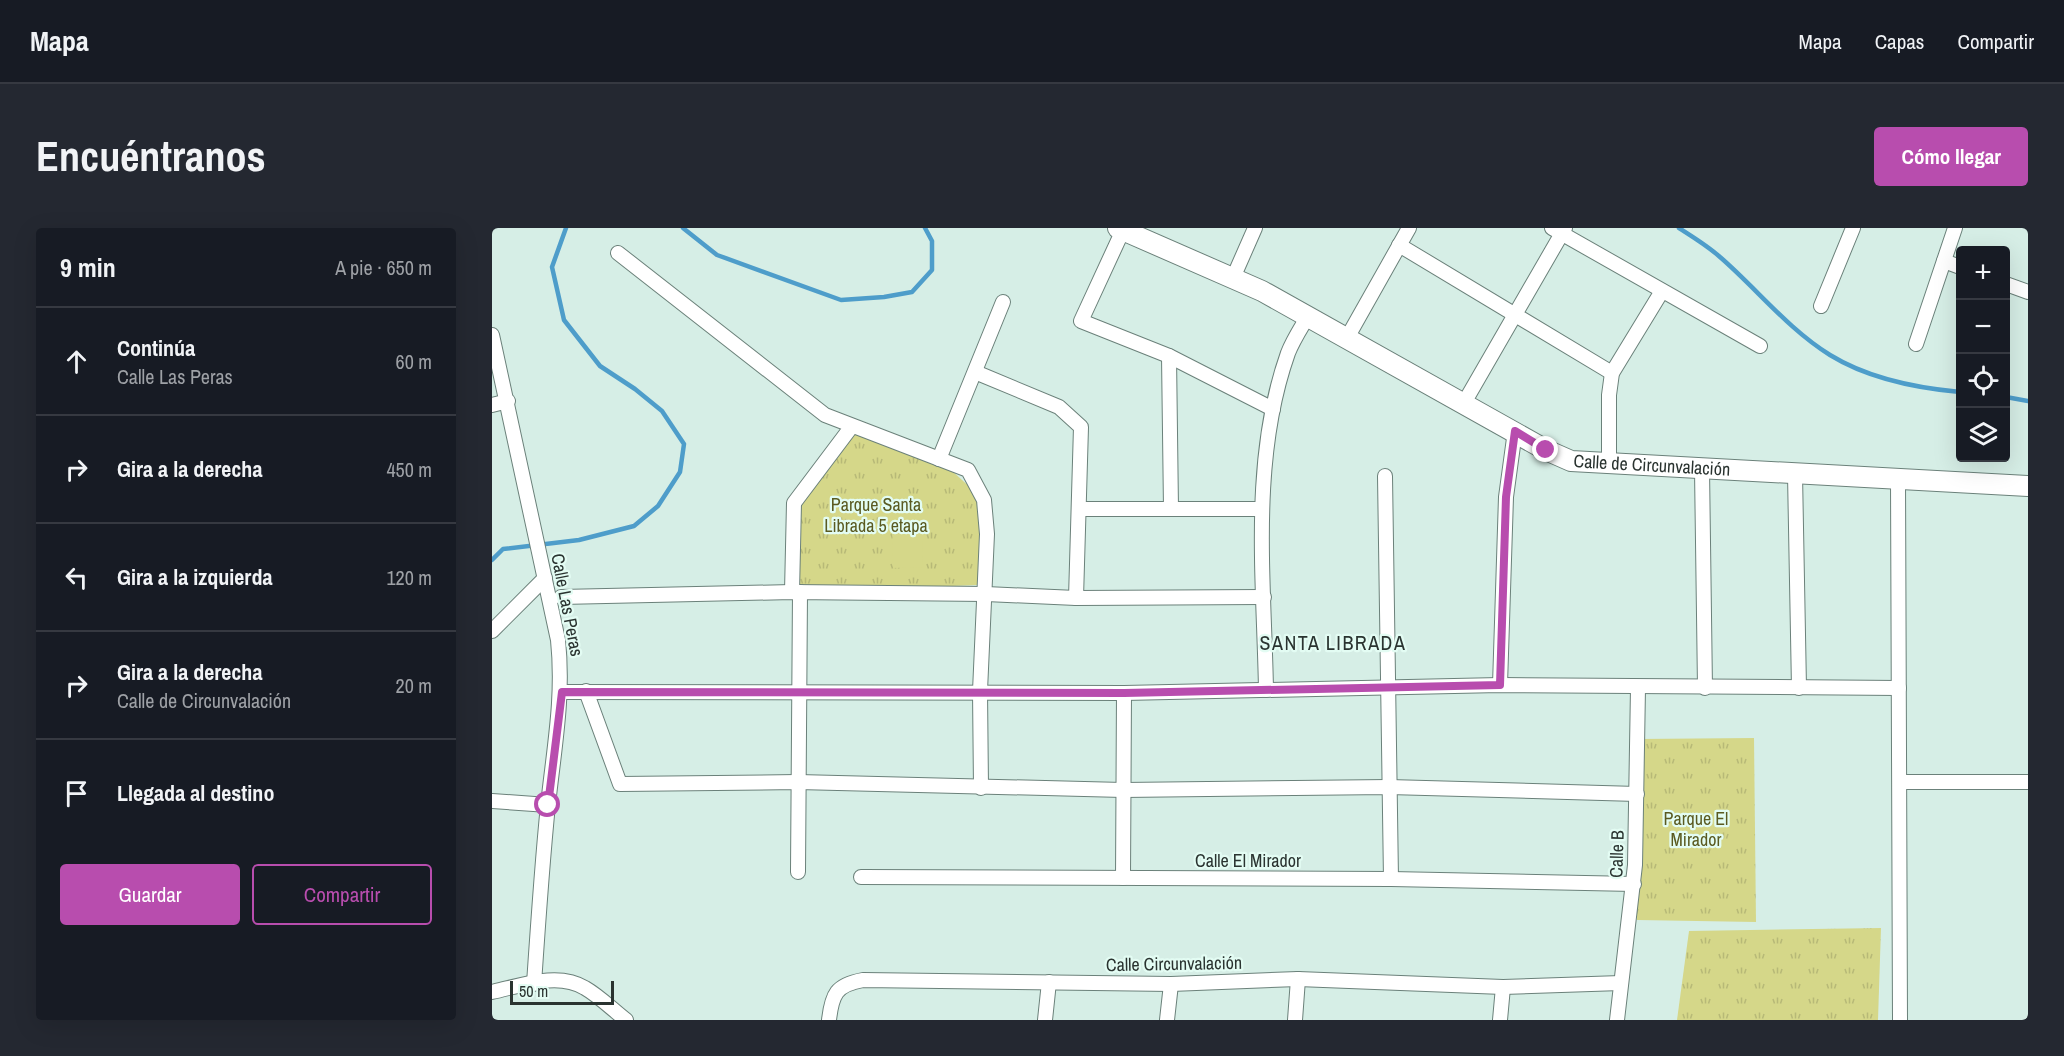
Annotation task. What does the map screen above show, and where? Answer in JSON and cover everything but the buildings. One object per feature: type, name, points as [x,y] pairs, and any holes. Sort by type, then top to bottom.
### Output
[{"type":"street","points":[[1233,278],[1255,228]]},
{"type":"street","points":[[1347,338],[1409,228]]},
{"type":"street","points":[[1821,306],[1852,228]]},
{"type":"street","points":[[1916,344],[1955,228]]},
{"type":"street","points":[[1120,229],[1081,321],[1169,356],[1273,409]]},
{"type":"street","name":"Calle de Circunvalación","points":[[1120,229],[1262,291],[1546,450],[1571,460],[2028,486]]},
{"type":"street","points":[[1464,403],[1515,315],[1559,230],[1760,346]]},
{"type":"street","points":[[1399,245],[1612,373]]},
{"type":"street","points":[[618,253],[809,405],[825,415],[968,470],[984,500],[987,534],[980,691],[981,788]]},
{"type":"street","points":[[1944,261],[1956,266]]},
{"type":"street","points":[[2010,285],[2028,292]]},
{"type":"street","points":[[1609,463],[1609,395],[1612,373],[1662,291]]},
{"type":"street","points":[[939,459],[1003,302]]},
{"type":"street","points":[[1266,690],[1262,509],[1264,460],[1273,409],[1289,351],[1308,316]]},
{"type":"street","name":"Calle Las Peras","points":[[492,335],[558,640],[562,692],[548,805],[534,984]]},
{"type":"street","points":[[1169,356],[1172,509]]},
{"type":"street","points":[[975,372],[1059,407],[1081,427],[1076,598]]},
{"type":"street","points":[[492,405],[508,401]]},
{"type":"street","points":[[798,872],[800,694],[794,503],[852,426]]},
{"type":"street","points":[[1500,685],[1506,497],[1515,431]]},
{"type":"street","points":[[1702,469],[1705,688]]},
{"type":"street","points":[[1795,474],[1799,688]]},
{"type":"street","points":[[1385,476],[1391,879]]},
{"type":"street","points":[[1898,479],[1900,1020]]},
{"type":"street","points":[[1079,509],[1262,509]]},
{"type":"street","points":[[492,631],[544,574]]},
{"type":"street","points":[[561,597],[796,592],[986,594],[1076,598],[1264,597]]},
{"type":"street","points":[[562,692],[1124,693],[1500,685],[1638,688],[1899,688]]},
{"type":"street","name":"Calle B","points":[[1617,1020],[1634,884],[1638,688]]},
{"type":"street","points":[[586,691],[620,784],[798,782],[1123,790],[1389,787],[1637,794]]},
{"type":"street","points":[[1123,878],[1124,693]]},
{"type":"street","points":[[1900,782],[2028,782]]},
{"type":"street","points":[[492,801],[548,805]]},
{"type":"street","name":"Calle El Mirador","points":[[861,877],[1391,879],[1634,884]]},
{"type":"street","points":[[536,956],[557,980]]},
{"type":"street","points":[[1295,1020],[1298,979]]},
{"type":"street","name":"Calle Circunvalación","points":[[829,1020],[831,999],[845,984],[863,980],[1171,984],[1298,979],[1503,987],[1621,983]]},
{"type":"street","points":[[492,992],[557,980],[585,988],[626,1020]]},
{"type":"street","points":[[1045,1020],[1048,982]]},
{"type":"street","points":[[1167,1020],[1171,984]]},
{"type":"street","points":[[1500,1020],[1503,987]]},
{"type":"green space","name":"Parque Santa Librada 5 etapa","points":[[852,426],[939,459],[984,500],[978,585],[800,592],[794,503]]},
{"type":"green space","points":[[892,513],[922,513],[923,567],[893,568]]},
{"type":"green space","name":"Parque El Mirador","points":[[1754,738],[1756,922],[1637,920],[1637,739]]},
{"type":"green space","points":[[1881,928],[1878,1020],[1677,1020],[1689,931]]},
{"type":"waterway","points":[[492,560],[503,549],[579,540],[634,526],[658,506],[680,472],[684,444],[662,411],[635,389],[600,366],[564,320],[552,267],[566,228]]},
{"type":"waterway","points":[[683,228],[717,255],[841,300],[884,297],[912,292],[932,270],[932,241],[925,228]]},
{"type":"waterway","points":[[1679,228],[1715,253],[1786,321],[1830,355],[1861,370],[1893,381],[1956,392]]},
{"type":"waterway","points":[[2010,398],[2028,401]]},
{"type":"district","name":"SANTA LIBRADA","points":[[1333,643]]},
{"type":"route","points":[[548,805],[562,692],[1124,693],[1500,685],[1506,497],[1515,431],[1546,450]]}]
